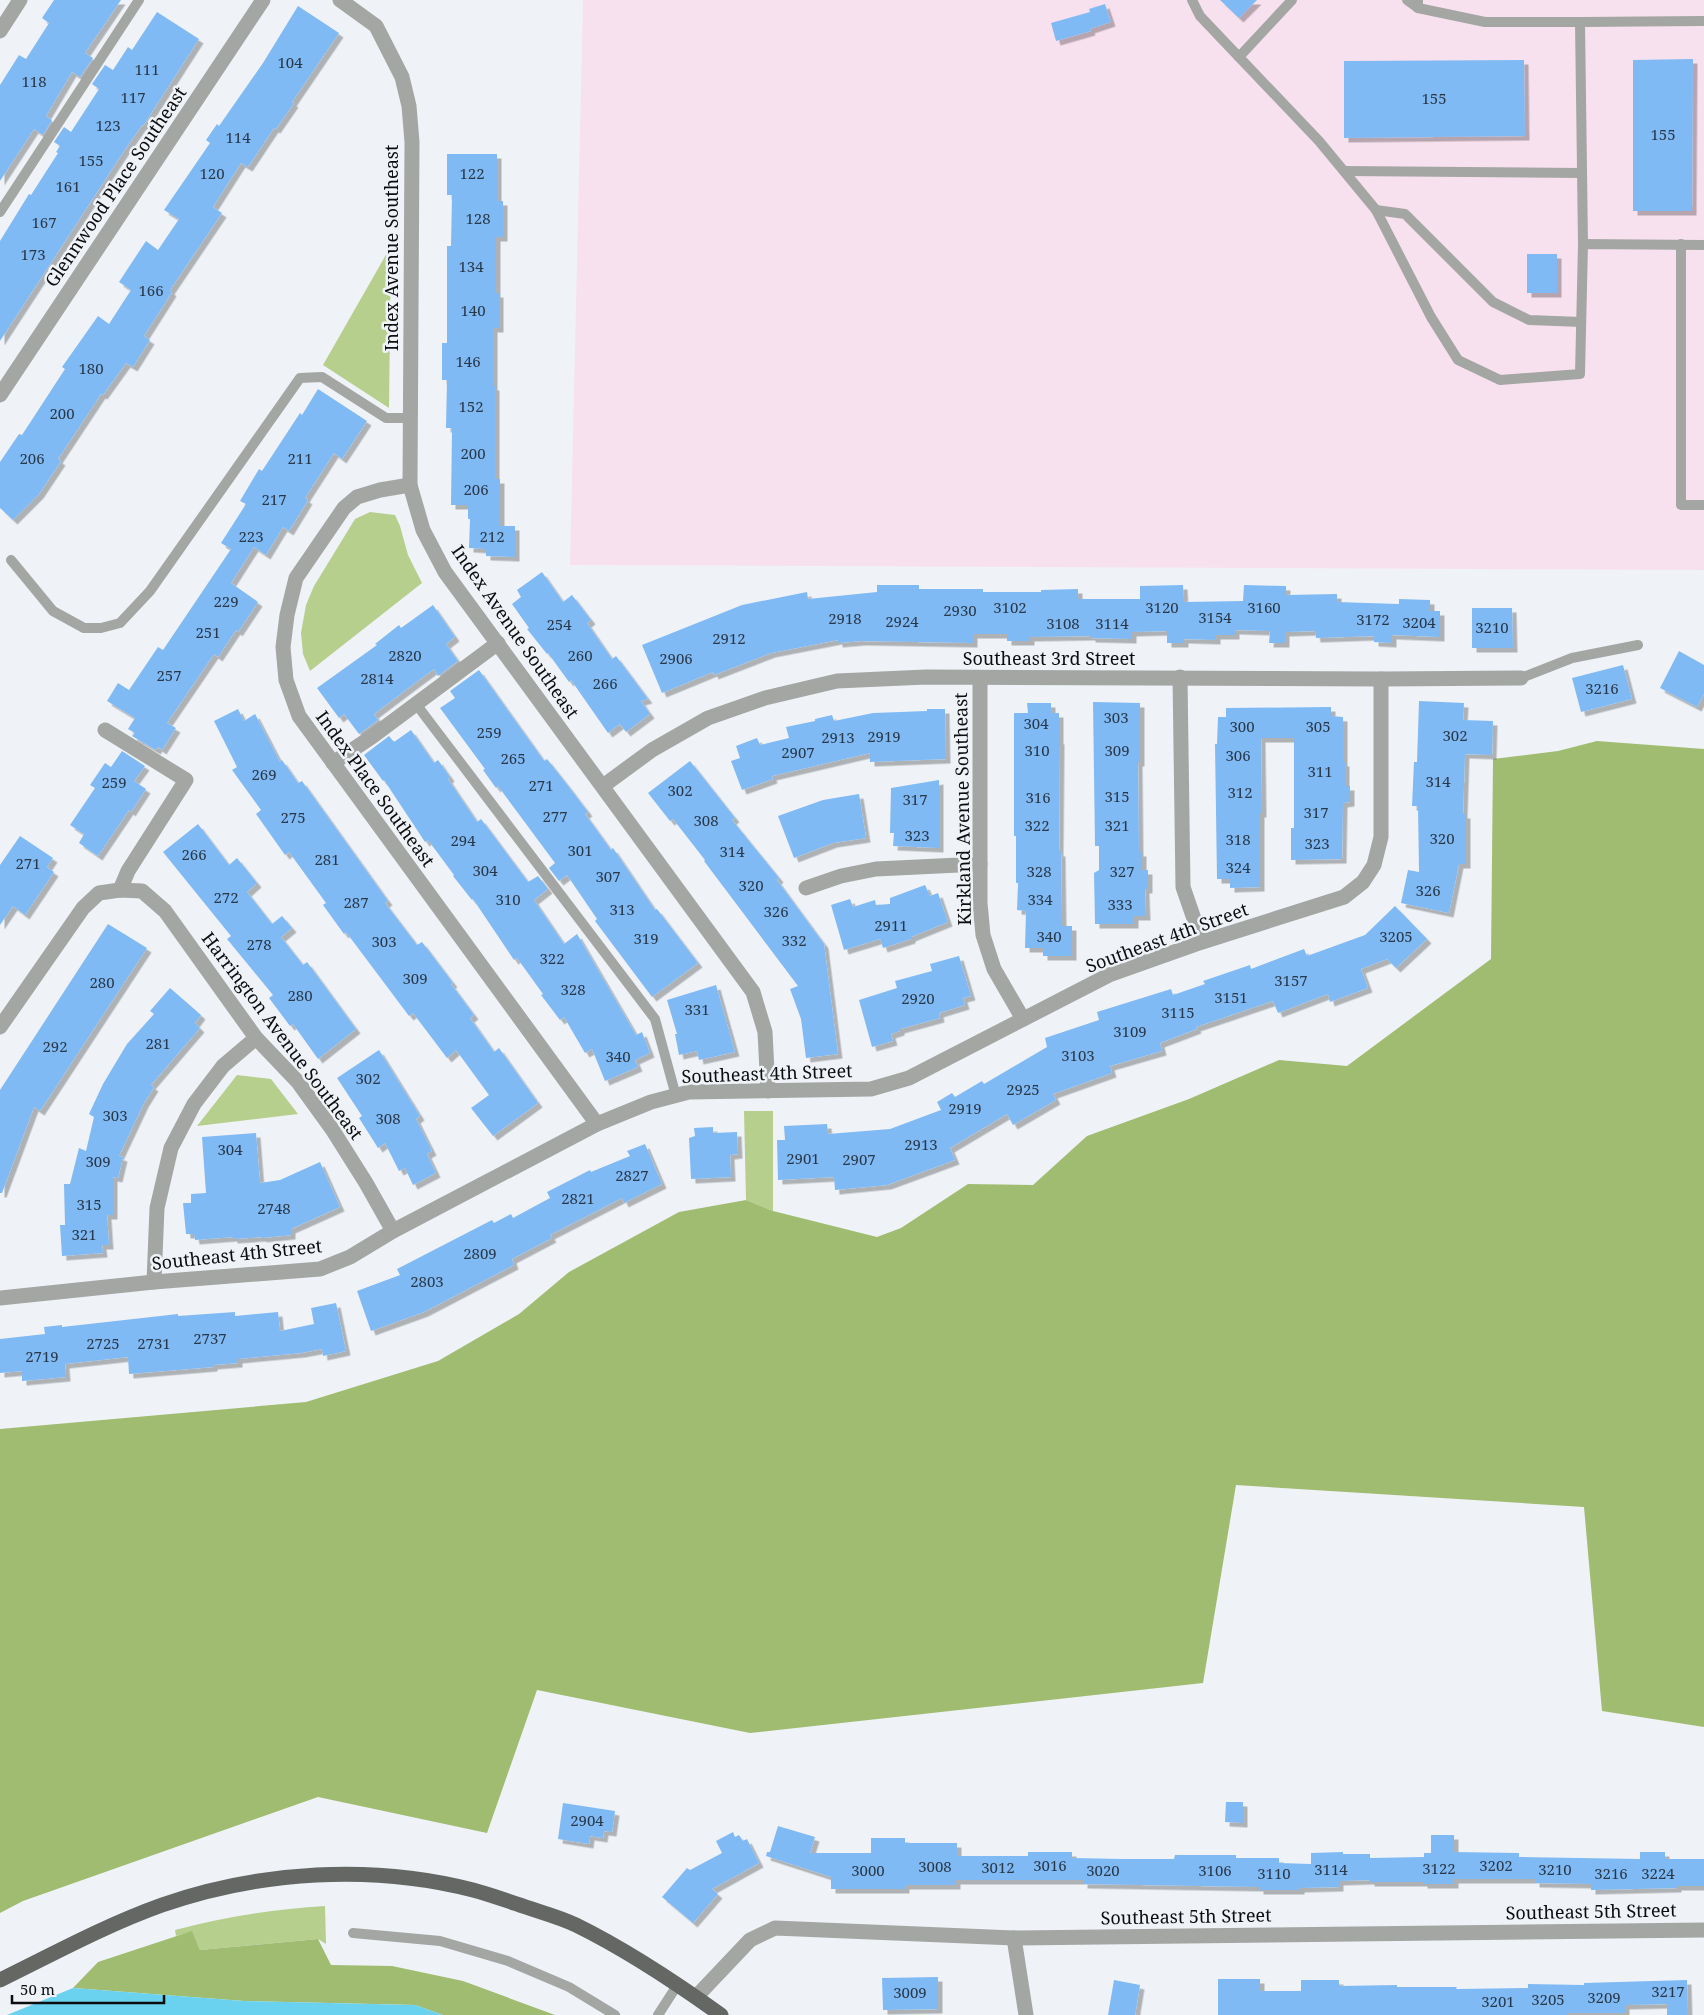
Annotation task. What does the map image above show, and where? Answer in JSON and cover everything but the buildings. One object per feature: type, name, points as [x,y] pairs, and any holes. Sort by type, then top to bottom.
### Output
[{"type":"main road","points":[[0,1980],[104,1929],[162,1905],[215,1890],[277,1879],[339,1874],[376,1875],[426,1880],[473,1890],[574,1924],[678,1984],[721,2015]]},
{"type":"street","points":[[0,31],[20,0]]},
{"type":"street","name":"Glennwood Place Southeast","points":[[0,395],[263,0]]},
{"type":"street","name":"Index Avenue Southeast","points":[[340,0],[376,26],[402,77],[409,106],[412,142],[410,485],[423,530],[445,572],[753,992],[764,1032],[768,1091]]},
{"type":"street","name":"Index Place Southeast","points":[[410,485],[380,490],[357,497],[350,502],[296,578],[287,615],[283,647],[286,680],[299,716],[597,1124]]},
{"type":"street","points":[[334,763],[498,643]]},
{"type":"street","points":[[1180,677],[1184,887],[1202,942]]},
{"type":"street","name":"Southeast 3rd Street","points":[[603,786],[652,750],[708,718],[765,698],[837,681],[926,678],[1521,678]]},
{"type":"street","name":"Kirkland Avenue Southeast","points":[[980,678],[980,903],[983,935],[994,969],[1023,1019]]},
{"type":"street","name":"Southeast 4th Street","points":[[0,1298],[154,1282],[320,1269],[350,1257],[393,1231],[597,1124],[651,1102],[689,1092],[871,1090],[909,1078],[1109,975],[1202,942],[1344,897],[1363,882],[1374,865],[1381,837],[1381,679]]},
{"type":"street","points":[[0,1025],[83,908],[99,893],[120,890],[128,871],[186,780],[105,730]]},
{"type":"street","points":[[806,888],[841,876],[876,868],[980,864]]},
{"type":"street","name":"Harrington Avenue Southeast","points":[[120,890],[142,891],[165,911],[256,1038],[298,1082],[332,1129],[393,1231]]},
{"type":"street","points":[[154,1282],[157,1208],[171,1148],[200,1096],[224,1066],[256,1038]]},
{"type":"street","name":"Southeast 5th Street","points":[[696,1997],[750,1940],[775,1928],[1014,1938],[1704,1930]]},
{"type":"street","points":[[1014,1938],[1026,2015]]},
{"type":"lane","points":[[0,212],[139,0]]},
{"type":"lane","points":[[1192,0],[1200,16],[1319,141],[1376,210],[1431,318],[1458,360],[1500,380],[1580,374],[1583,244],[1580,22]]},
{"type":"lane","points":[[1239,57],[1292,0]]},
{"type":"lane","points":[[1407,0],[1485,22],[1704,21]]},
{"type":"lane","points":[[1344,171],[1582,173]]},
{"type":"lane","points":[[1376,210],[1406,214],[1493,302],[1529,320],[1581,322]]},
{"type":"lane","points":[[1583,244],[1704,245]]},
{"type":"lane","points":[[1681,244],[1681,505],[1704,504]]},
{"type":"lane","points":[[11,560],[53,611],[84,628],[101,628],[120,622],[150,591],[300,378],[322,377],[386,418],[410,418]]},
{"type":"lane","points":[[1521,678],[1572,658],[1638,645]]},
{"type":"lane","points":[[416,704],[655,1019],[676,1096]]},
{"type":"lane","points":[[353,1933],[440,1941],[508,1961],[569,1987],[615,2015]]},
{"type":"lane","points":[[658,2015],[678,1984]]},
{"type":"shaded area","points":[[583,0],[1704,0],[1704,570],[570,565]]},
{"type":"green space","points":[[391,246],[389,408],[323,365]]},
{"type":"green space","points":[[370,512],[395,515],[408,555],[422,583],[310,671],[303,654],[301,633],[306,605],[314,586],[355,519]]},
{"type":"green space","points":[[1597,741],[1704,749],[1704,1727],[1602,1711],[1584,1507],[1236,1485],[1203,1683],[750,1733],[537,1690],[487,1833],[318,1797],[23,1901],[0,1913],[0,1429],[306,1402],[438,1361],[519,1314],[569,1272],[679,1212],[746,1200],[773,1211],[877,1237],[901,1228],[968,1184],[1033,1185],[1087,1136],[1189,1099],[1279,1060],[1347,1066],[1491,959],[1493,759],[1558,751]]},
{"type":"green space","points":[[237,1075],[271,1079],[298,1114],[197,1126]]},
{"type":"green space","points":[[744,1111],[773,1111],[773,1211],[746,1200]]},
{"type":"green space","points":[[325,1906],[326,1944],[318,1939],[200,1950],[192,1932],[176,1936],[175,1930],[231,1917],[268,1911]]},
{"type":"green space","points":[[192,1931],[200,1950],[318,1939],[331,1965],[392,1966],[463,1981],[555,2015],[443,2015],[415,2005],[244,2001],[73,1988],[98,1962]]},
{"type":"water","points":[[73,1988],[244,2001],[415,2005],[443,2015],[7,2015]]}]
